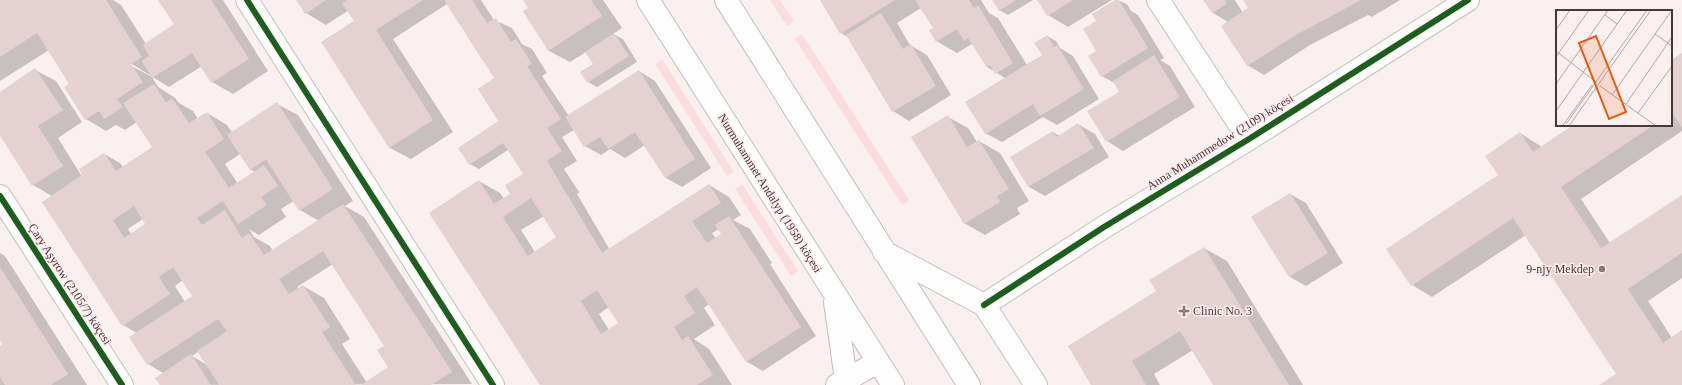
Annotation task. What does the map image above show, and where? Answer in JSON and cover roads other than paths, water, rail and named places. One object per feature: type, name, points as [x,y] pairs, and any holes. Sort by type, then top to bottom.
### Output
[{"type":"street","points":[[247,0],[493,385]]},
{"type":"street","name":"Nurmuhammet Andalyp (1958) köçesi","points":[[648,0],[893,385]]},
{"type":"street","points":[[726,0],[969,385]]},
{"type":"street","points":[[1158,0],[1249,139]]},
{"type":"street","name":"Anna Muhammedow (2109) köçesi","points":[[984,305],[1104,227],[1249,139],[1468,0]]},
{"type":"street","name":"Çary Aşyrow (2105/7) köçesi","points":[[0,196],[122,385]]},
{"type":"street","points":[[884,252],[984,305],[1036,385]]},
{"type":"street","points":[[835,295],[844,383],[878,362]]},
{"type":"place","name":"9-njy Mekdep","points":[[1602,269]]},
{"type":"place","name":"Clinic No. 3","points":[[1184,311]]}]
